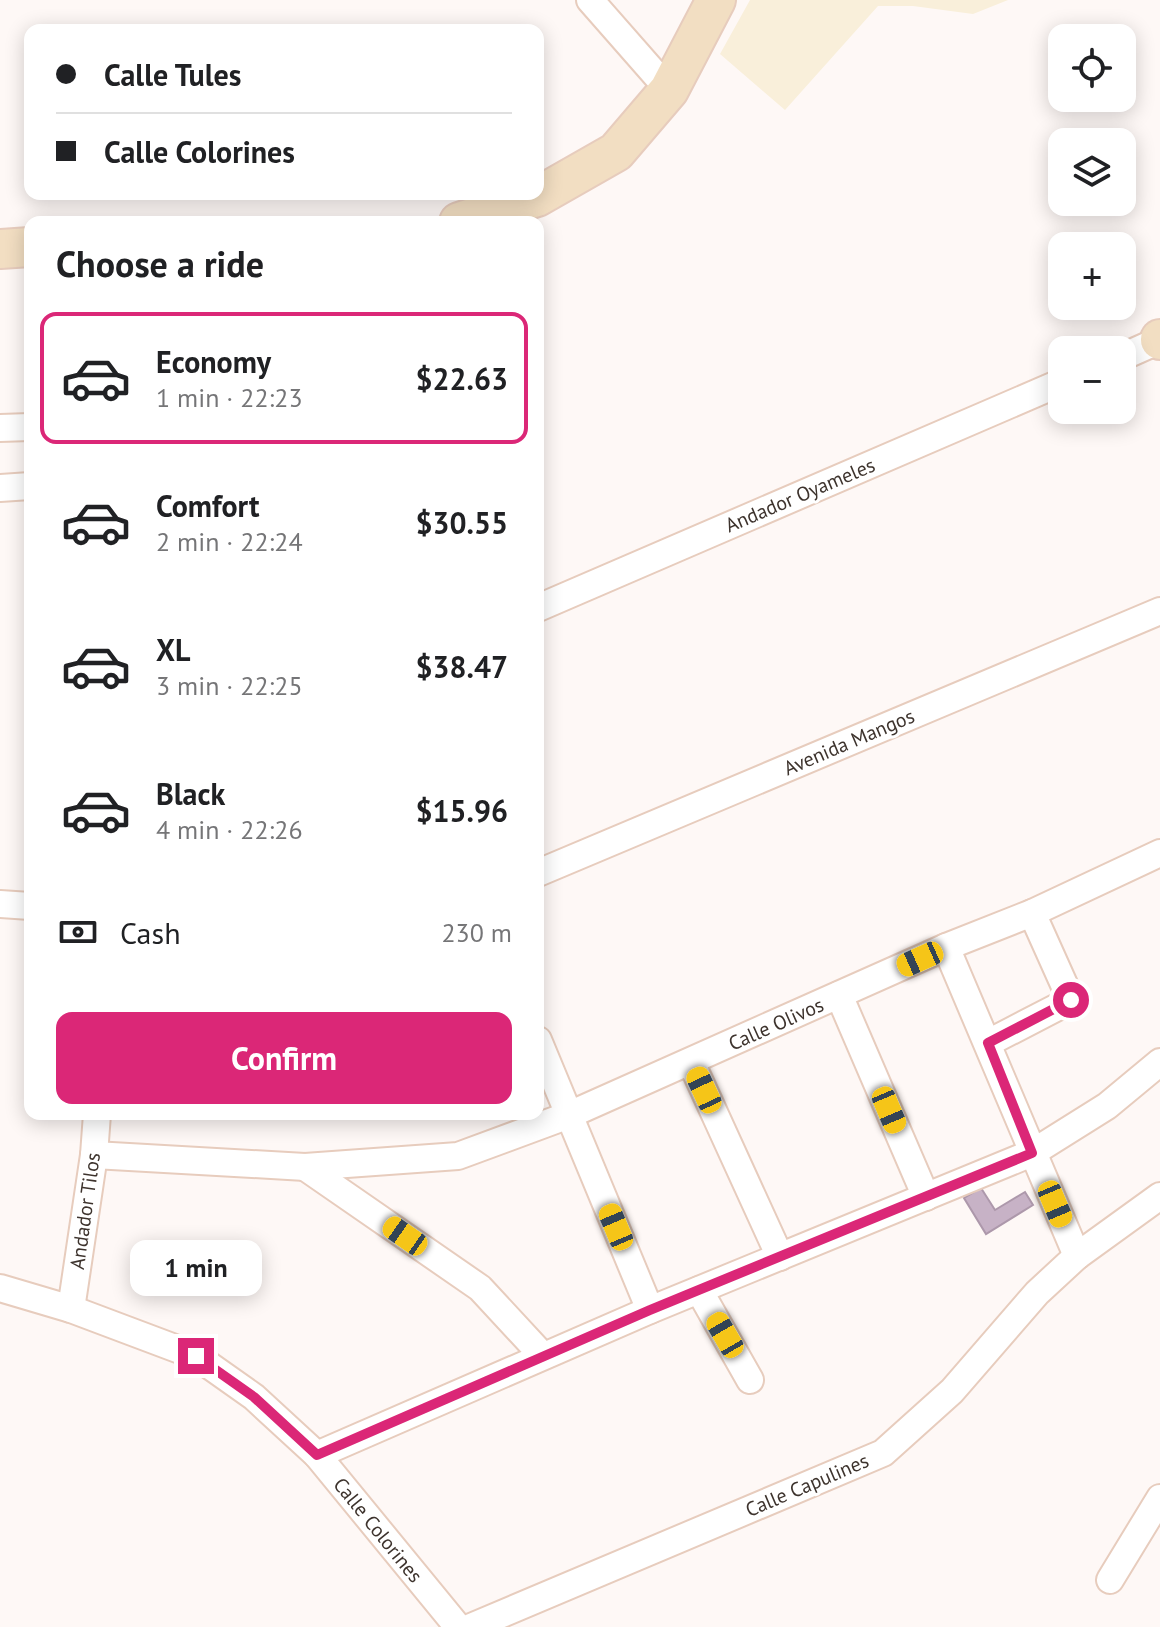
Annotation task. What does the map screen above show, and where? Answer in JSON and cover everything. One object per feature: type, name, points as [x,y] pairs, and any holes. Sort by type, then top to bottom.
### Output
[{"type":"main road","points":[[544,193],[616,152],[669,90],[716,0]]},
{"type":"main road","points":[[478,216],[528,200]]},
{"type":"main road","points":[[0,249],[24,247]]},
{"type":"street","points":[[590,0],[669,90]]},
{"type":"street","points":[[1136,351],[1160,340]]},
{"type":"street","name":"Andador Oyameles","points":[[544,605],[1048,388]]},
{"type":"street","points":[[0,428],[24,427]]},
{"type":"street","points":[[0,488],[24,486]]},
{"type":"street","name":"Avenida Mangos","points":[[544,870],[1160,611]]},
{"type":"street","name":"Calle Olivos","points":[[94,1155],[305,1167],[458,1156],[569,1115],[946,947],[1032,913],[1160,853]]},
{"type":"street","points":[[0,904],[24,906]]},
{"type":"street","points":[[988,1043],[1071,1000],[1032,913]]},
{"type":"street","points":[[946,947],[1077,1256]]},
{"type":"street","points":[[839,995],[926,1197]]},
{"type":"street","points":[[544,1055],[650,1310]]},
{"type":"street","points":[[691,1062],[780,1257]]},
{"type":"street","points":[[317,1455],[650,1310],[1032,1153],[1107,1106],[1160,1062]]},
{"type":"street","name":"Andador Tilos","points":[[71,1309],[97,1120]]},
{"type":"street","points":[[305,1167],[480,1288],[543,1356]]},
{"type":"street","name":"Calle Capulines","points":[[471,1627],[883,1453],[952,1391],[1037,1293],[1077,1256],[1160,1196]]},
{"type":"street","name":"Calle Colorines","points":[[0,1288],[71,1309],[196,1356],[254,1397],[317,1455],[458,1627]]},
{"type":"street","points":[[699,1290],[750,1380]]},
{"type":"street","points":[[1110,1580],[1160,1498]]},
{"type":"shaded area","points":[[750,0],[1008,0],[973,14],[913,6],[878,6],[785,110],[720,54]]},
{"type":"building","points":[[981,1188],[995,1210],[1025,1192],[1033,1205],[986,1234],[964,1198]]},
{"type":"route","points":[[196,1356],[254,1397],[317,1455],[650,1310],[1032,1153],[988,1043],[1071,1000]]}]
